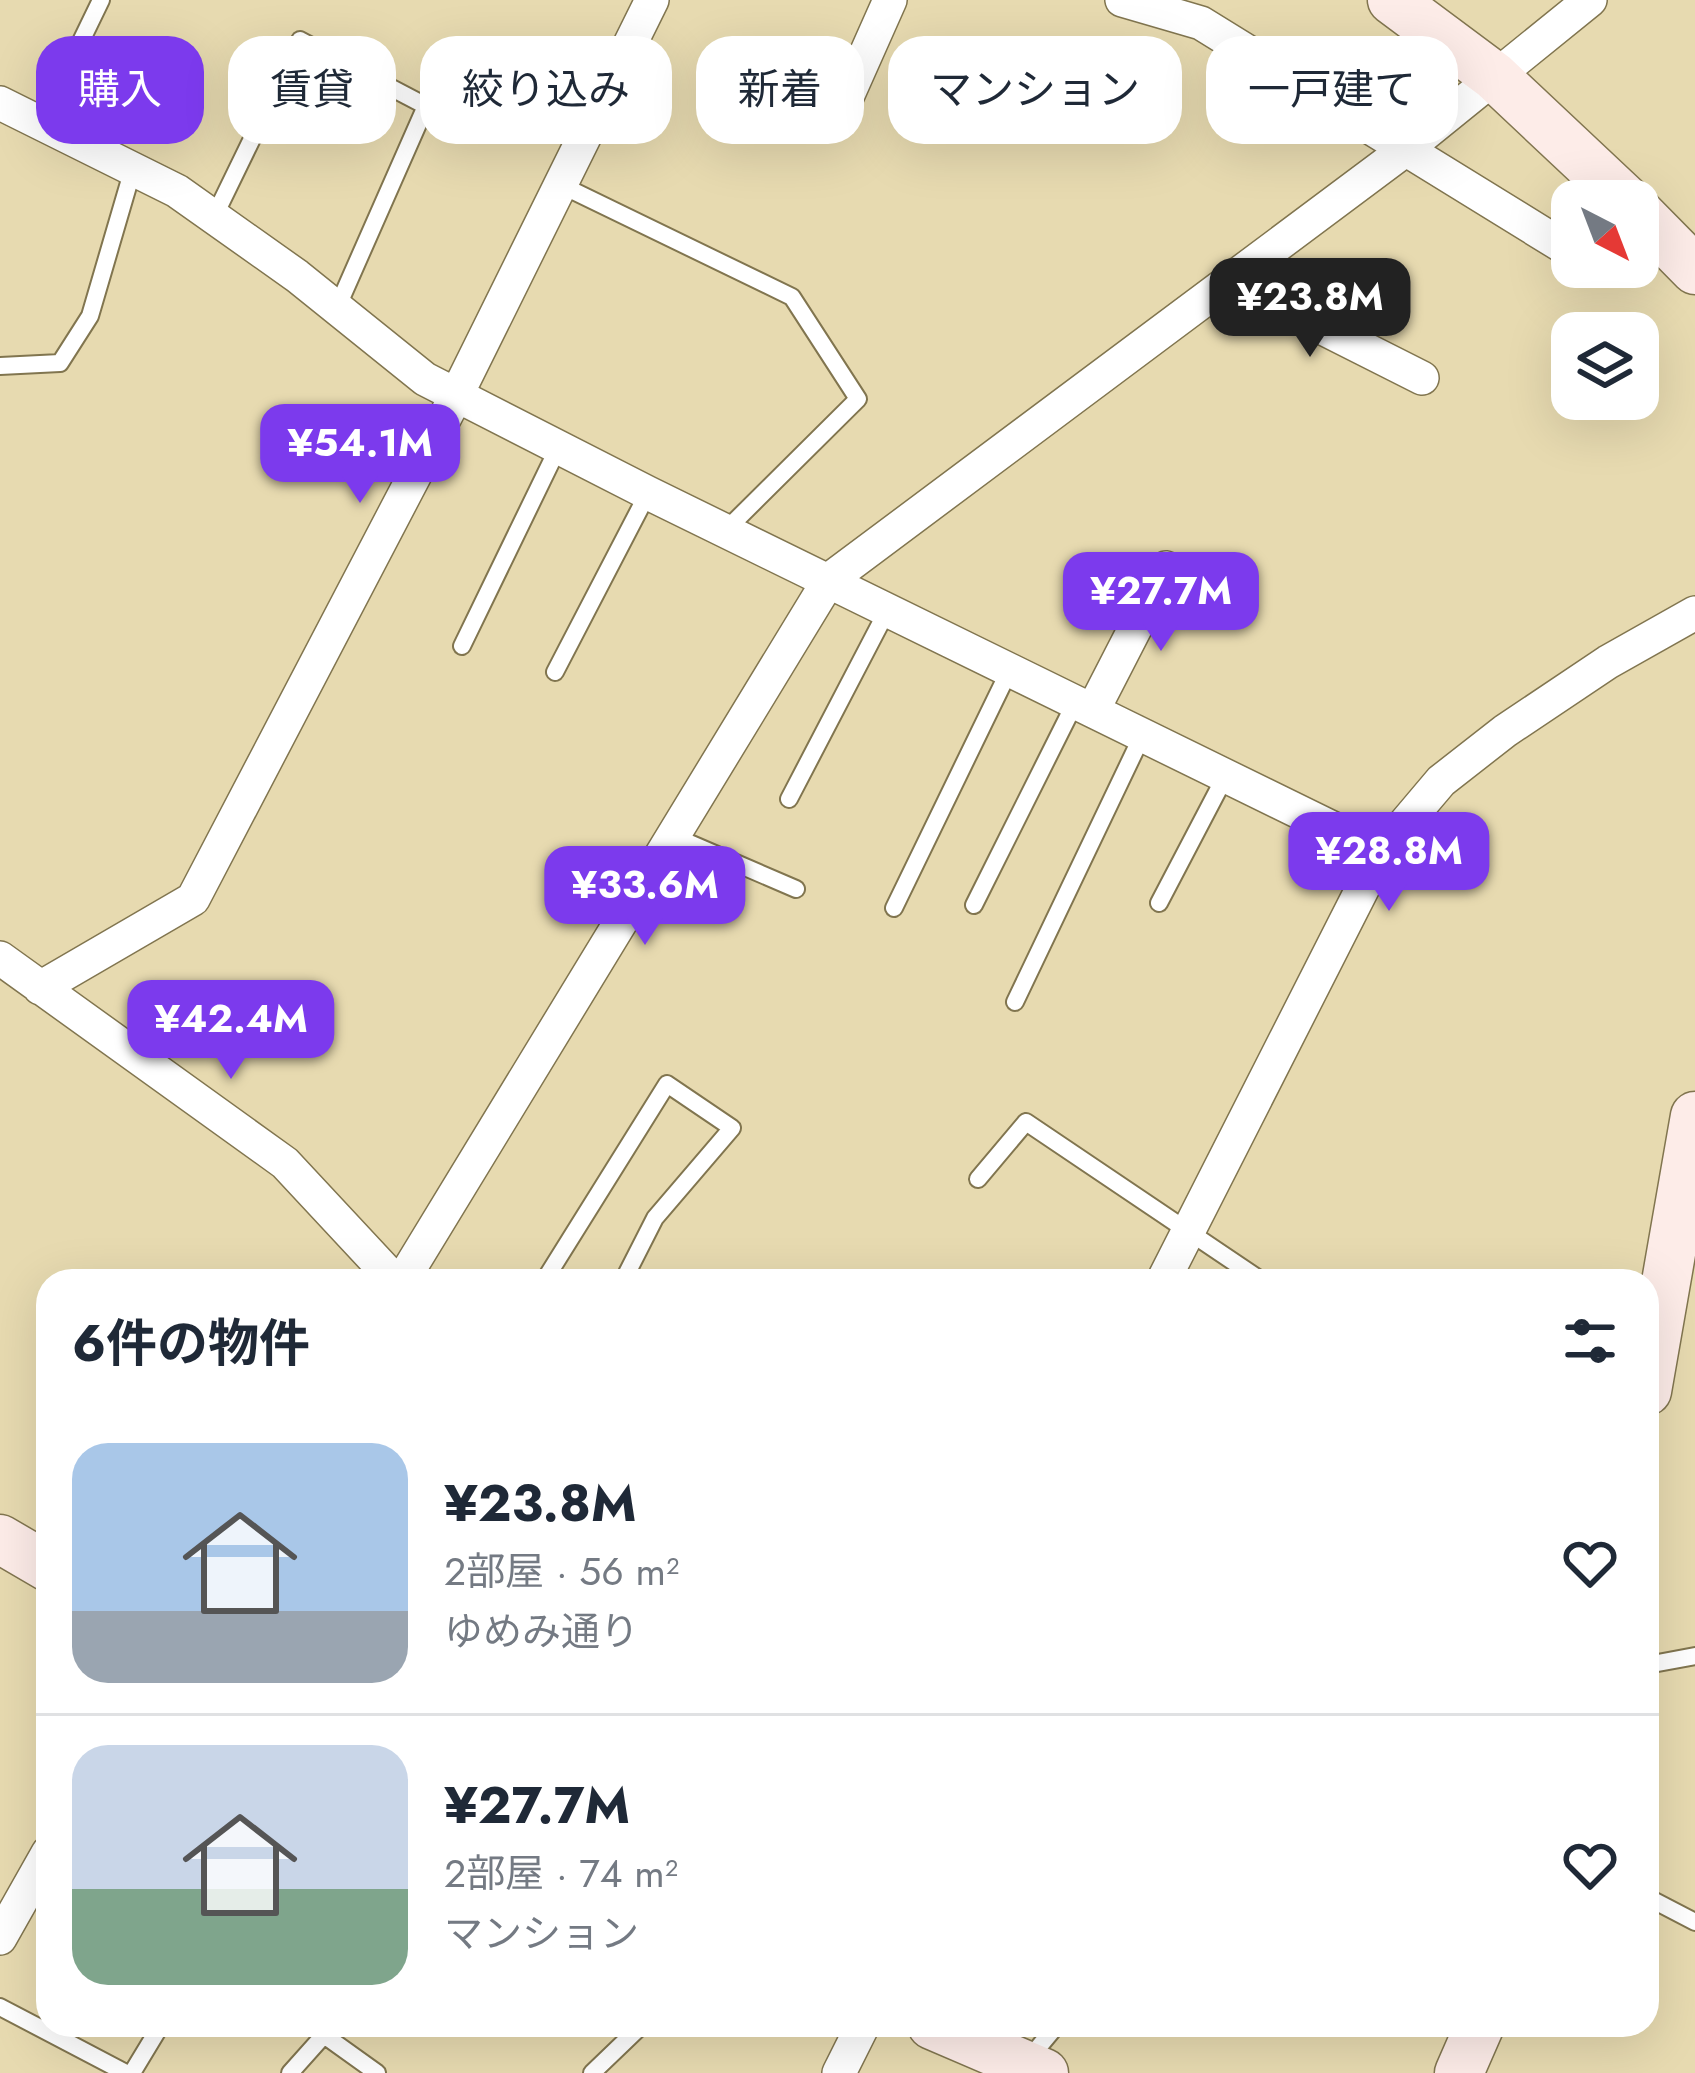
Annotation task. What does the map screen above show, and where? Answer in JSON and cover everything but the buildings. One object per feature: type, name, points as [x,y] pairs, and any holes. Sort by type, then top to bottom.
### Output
[{"type":"street","points":[[40,988],[193,899],[456,396],[652,0]]},
{"type":"street","points":[[864,58],[890,0]]},
{"type":"street","points":[[1122,0],[1201,23],[1551,239]]},
{"type":"street","points":[[1392,0],[1494,76],[1604,180]]},
{"type":"street","points":[[406,1269],[829,580],[1406,149],[1590,0]]},
{"type":"street","points":[[0,104],[36,122]]},
{"type":"street","points":[[81,144],[177,191],[337,308],[425,380],[1382,852]]},
{"type":"street","points":[[1659,234],[1695,270]]},
{"type":"street","points":[[1230,281],[1422,378]]},
{"type":"street","points":[[1085,706],[1166,568]]},
{"type":"street","points":[[1169,1269],[1382,852],[1441,781],[1489,743],[1608,662],[1695,613]]},
{"type":"street","points":[[0,958],[285,1163],[387,1269]]},
{"type":"street","points":[[1659,1323],[1695,1120]]},
{"type":"street","points":[[0,1539],[36,1560]]},
{"type":"street","points":[[0,1938],[36,1874]]},
{"type":"street","points":[[839,2073],[857,2037]]},
{"type":"street","points":[[960,2037],[1034,2069]]},
{"type":"street","points":[[1460,2073],[1475,2037]]},
{"type":"lane","points":[[83,36],[101,0]]},
{"type":"lane","points":[[214,218],[300,40],[426,106],[337,308]]},
{"type":"lane","points":[[0,366],[60,363],[90,316],[133,169]]},
{"type":"lane","points":[[561,185],[792,297],[858,399],[727,530]]},
{"type":"lane","points":[[462,646],[559,445]]},
{"type":"lane","points":[[555,672],[648,493]]},
{"type":"lane","points":[[789,799],[888,608]]},
{"type":"lane","points":[[894,908],[1010,669]]},
{"type":"lane","points":[[974,905],[1085,706]]},
{"type":"lane","points":[[1015,1003],[1143,734]]},
{"type":"lane","points":[[1159,903],[1226,775]]},
{"type":"lane","points":[[673,836],[796,890]]},
{"type":"lane","points":[[552,1269],[668,1084],[732,1128],[655,1218],[629,1269]]},
{"type":"lane","points":[[979,1179],[1026,1122],[1244,1269]]},
{"type":"lane","points":[[1659,1663],[1695,1656]]},
{"type":"lane","points":[[1659,1903],[1695,1922]]},
{"type":"lane","points":[[0,2007],[36,2025]]},
{"type":"lane","points":[[59,2037],[129,2073],[153,2037]]},
{"type":"lane","points":[[290,2073],[322,2037]]},
{"type":"lane","points":[[327,2037],[377,2073]]},
{"type":"lane","points":[[592,2073],[630,2037]]},
{"type":"lane","points":[[1034,2069],[1051,2037]]}]
